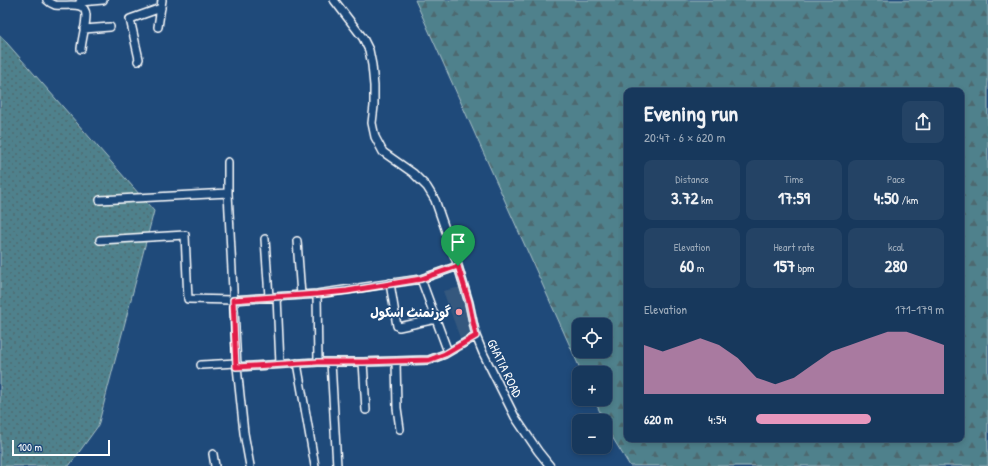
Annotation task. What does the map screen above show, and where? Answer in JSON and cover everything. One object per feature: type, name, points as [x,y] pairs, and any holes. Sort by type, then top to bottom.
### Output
[{"type":"street","points":[[47,0],[53,5],[60,5],[77,0],[80,2],[103,0]]},
{"type":"street","points":[[158,27],[162,0]]},
{"type":"street","name":"GHATIA ROAD","points":[[334,0],[363,38],[369,50],[374,86],[372,123],[375,137],[383,152],[413,173],[427,188],[435,200],[458,266],[469,302],[476,336],[483,353],[515,416],[538,452],[550,466]]},
{"type":"street","points":[[80,2],[86,14],[80,49]]},
{"type":"street","points":[[138,61],[130,19],[161,8]]},
{"type":"street","points":[[84,29],[110,27]]},
{"type":"street","points":[[228,162],[228,193],[236,365],[244,433],[250,466]]},
{"type":"street","points":[[100,200],[228,193]]},
{"type":"street","points":[[100,240],[185,235],[188,299],[233,300],[347,291],[421,279],[458,266]]},
{"type":"street","points":[[265,238],[269,297]]},
{"type":"street","points":[[297,241],[302,295]]},
{"type":"street","points":[[421,279],[448,352]]},
{"type":"street","points":[[390,283],[397,326],[399,327],[436,319]]},
{"type":"street","points":[[317,294],[318,362]]},
{"type":"street","points":[[277,297],[280,364]]},
{"type":"street","points":[[201,365],[429,360],[448,352],[476,336]]},
{"type":"street","points":[[396,361],[400,429]]},
{"type":"street","points":[[331,362],[337,466]]},
{"type":"street","points":[[363,362],[366,410]]},
{"type":"street","points":[[297,363],[315,466]]},
{"type":"street","points":[[213,454],[215,466]]},
{"type":"shaded area","name":"گورنمنٹ اسکول","points":[[461,287],[472,334],[460,338],[443,291]]},
{"type":"green space","points":[[415,0],[988,0],[988,466],[630,466],[612,437],[612,414],[601,414],[597,406],[612,406],[612,366],[579,366],[575,358],[612,358],[612,318],[572,318],[572,351]]},
{"type":"green space","points":[[0,35],[154,211],[98,426],[69,466],[0,466]]},
{"type":"place","name":"گورنمنٹ اسکول","points":[[459,312]]},
{"type":"route","points":[[458,266],[469,302],[476,336],[445,354],[429,360],[318,362],[236,367],[233,300],[347,291],[421,279],[458,266]]}]
